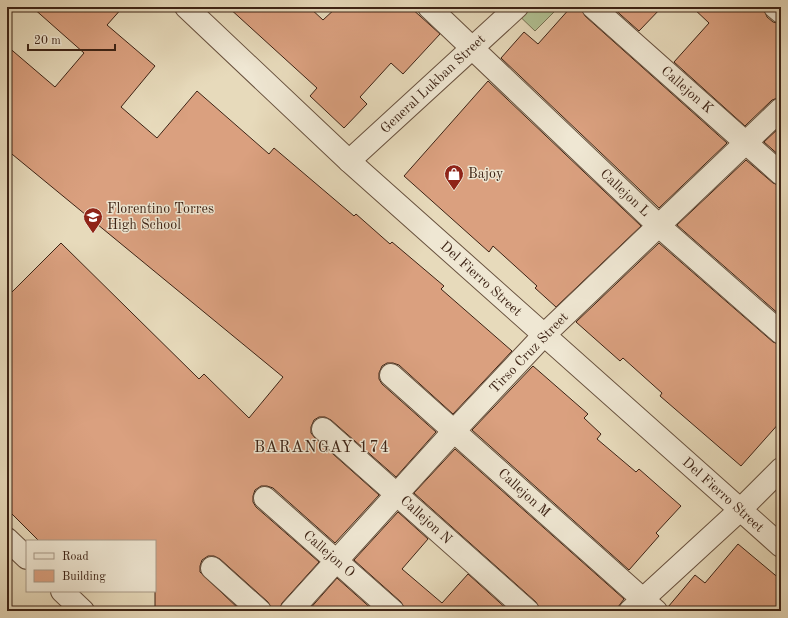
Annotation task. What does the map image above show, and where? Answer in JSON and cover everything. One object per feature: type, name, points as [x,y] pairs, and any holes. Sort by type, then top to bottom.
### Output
[{"type":"street","name":"Del Fierro Street","points":[[186,7],[349,161],[781,546]]},
{"type":"street","name":"Callejon L","points":[[429,7],[471,49],[659,226],[781,333]]},
{"type":"street","name":"General Lukban Street","points":[[349,161],[517,7]]},
{"type":"street","name":"Callejon K","points":[[593,7],[781,174]]},
{"type":"street","points":[[775,7],[781,12]]},
{"type":"street","name":"Tirso Cruz Street","points":[[291,611],[398,495],[454,431],[544,335],[781,109]]},
{"type":"street","name":"Callejon M","points":[[391,375],[454,431],[643,607]]},
{"type":"street","name":"Callejon N","points":[[323,429],[528,611]]},
{"type":"street","points":[[643,607],[781,469]]},
{"type":"street","name":"Callejon O","points":[[265,498],[394,611]]},
{"type":"street","points":[[7,539],[26,557]]},
{"type":"street","points":[[212,568],[260,611]]},
{"type":"street","points":[[63,592],[83,611]]},
{"type":"green space","points":[[510,7],[559,7],[535,31]]},
{"type":"building","points":[[32,7],[123,7],[107,25],[155,66],[121,107],[157,138],[197,91],[269,154],[274,148],[354,216],[356,214],[390,244],[392,242],[444,286],[441,289],[512,351],[453,414],[399,365],[387,363],[382,366],[379,373],[379,379],[382,384],[436,432],[396,477],[331,420],[325,417],[319,417],[314,420],[311,427],[311,433],[315,438],[379,495],[335,543],[273,488],[261,486],[255,490],[253,502],[256,507],[319,562],[282,603],[279,611],[272,611],[268,602],[220,559],[214,556],[208,556],[202,560],[200,572],[241,611],[155,611],[156,540],[38,540],[7,509],[7,297],[61,243],[199,379],[204,374],[249,418],[283,377],[7,150],[7,46],[55,87],[84,53]]},
{"type":"building","points":[[228,7],[309,7],[323,20],[337,7],[410,7],[440,34],[403,74],[391,63],[360,97],[367,104],[344,128],[310,96],[317,88]]},
{"type":"building","points":[[571,7],[581,7],[585,16],[727,143],[659,208],[501,58],[524,32],[538,44]]},
{"type":"building","points":[[612,7],[662,7],[639,31]]},
{"type":"building","points":[[692,7],[763,7],[767,17],[773,22],[781,24],[781,97],[772,100],[745,126],[674,62],[709,23]]},
{"type":"building","points":[[488,81],[641,226],[556,307],[535,288],[537,286],[493,246],[489,252],[404,176]]},
{"type":"building","points":[[781,126],[781,157],[764,142]]},
{"type":"building","points":[[746,160],[773,183],[781,186],[781,316],[677,225]]},
{"type":"building","points":[[659,243],[773,342],[781,345],[781,421],[741,466],[660,396],[662,393],[623,358],[620,361],[576,322]]},
{"type":"building","points":[[533,366],[588,414],[584,418],[601,434],[597,439],[636,472],[639,469],[681,506],[656,533],[659,536],[629,570],[472,430]]},
{"type":"building","points":[[455,449],[624,599],[618,607],[618,611],[540,611],[536,602],[414,493]]},
{"type":"building","points":[[398,512],[428,539],[402,569],[442,603],[468,574],[509,611],[405,611],[401,602],[354,560]]},
{"type":"building","points":[[738,544],[781,580],[781,611],[668,611],[668,607],[695,575],[705,583]]},
{"type":"building","points":[[337,578],[374,611],[308,611]]},
{"type":"place","name":"Bajoy","points":[[454,191]]},
{"type":"place","name":"Florentino Torres High School","points":[[93,234]]},
{"type":"district","name":"BARANGAY 174","points":[[322,448]]}]
